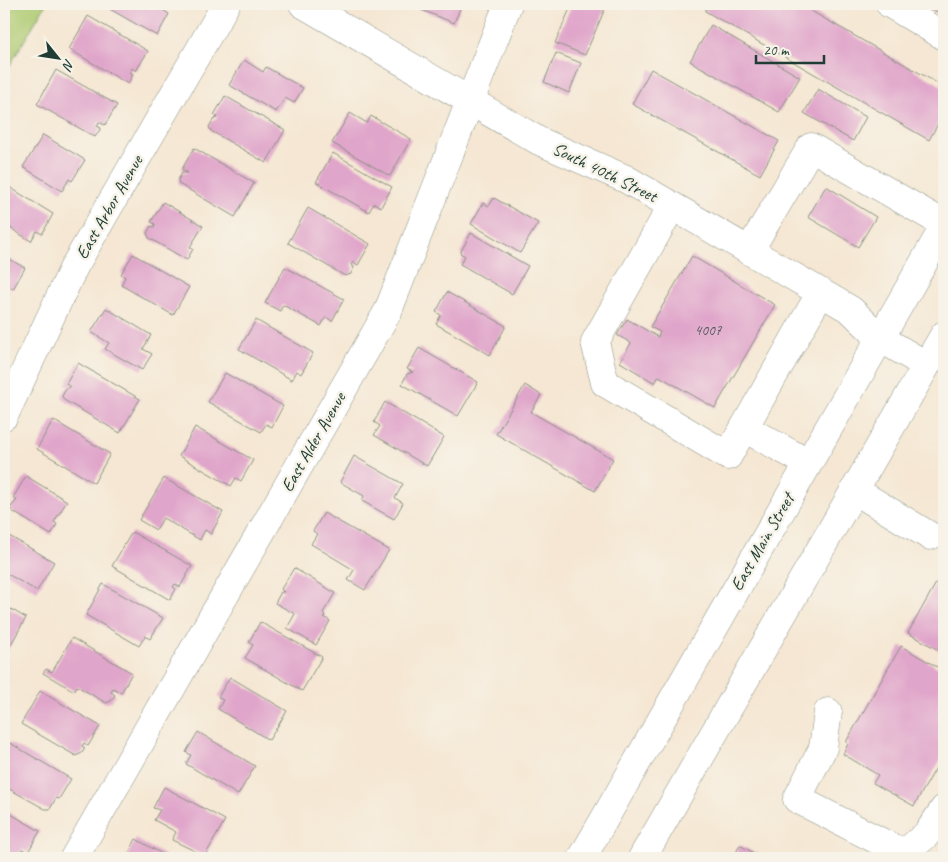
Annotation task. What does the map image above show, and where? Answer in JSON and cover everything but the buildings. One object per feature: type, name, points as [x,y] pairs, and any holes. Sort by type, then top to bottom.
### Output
[{"type":"street","name":"East Arbor Avenue","points":[[4,416],[74,267],[226,4]]},
{"type":"street","name":"South 40th Street","points":[[302,4],[539,141],[626,179],[821,292],[850,310],[880,338],[926,365]]},
{"type":"street","name":"East Alder Avenue","points":[[74,858],[388,310],[417,242],[469,100],[508,4]]},
{"type":"street","points":[[890,4],[944,36]]},
{"type":"street","points":[[749,251],[811,147],[944,225]]},
{"type":"street","points":[[672,206],[595,342],[605,383],[728,456],[821,292]]},
{"type":"street","name":"East Main Street","points":[[582,858],[944,225]]},
{"type":"street","points":[[642,858],[944,335]]},
{"type":"street","points":[[744,428],[808,463]]},
{"type":"street","points":[[854,490],[930,536]]},
{"type":"street","points":[[828,712],[823,748],[797,798],[892,848],[906,852],[927,834],[944,809]]},
{"type":"green space","points":[[4,4],[46,4],[4,75]]}]
